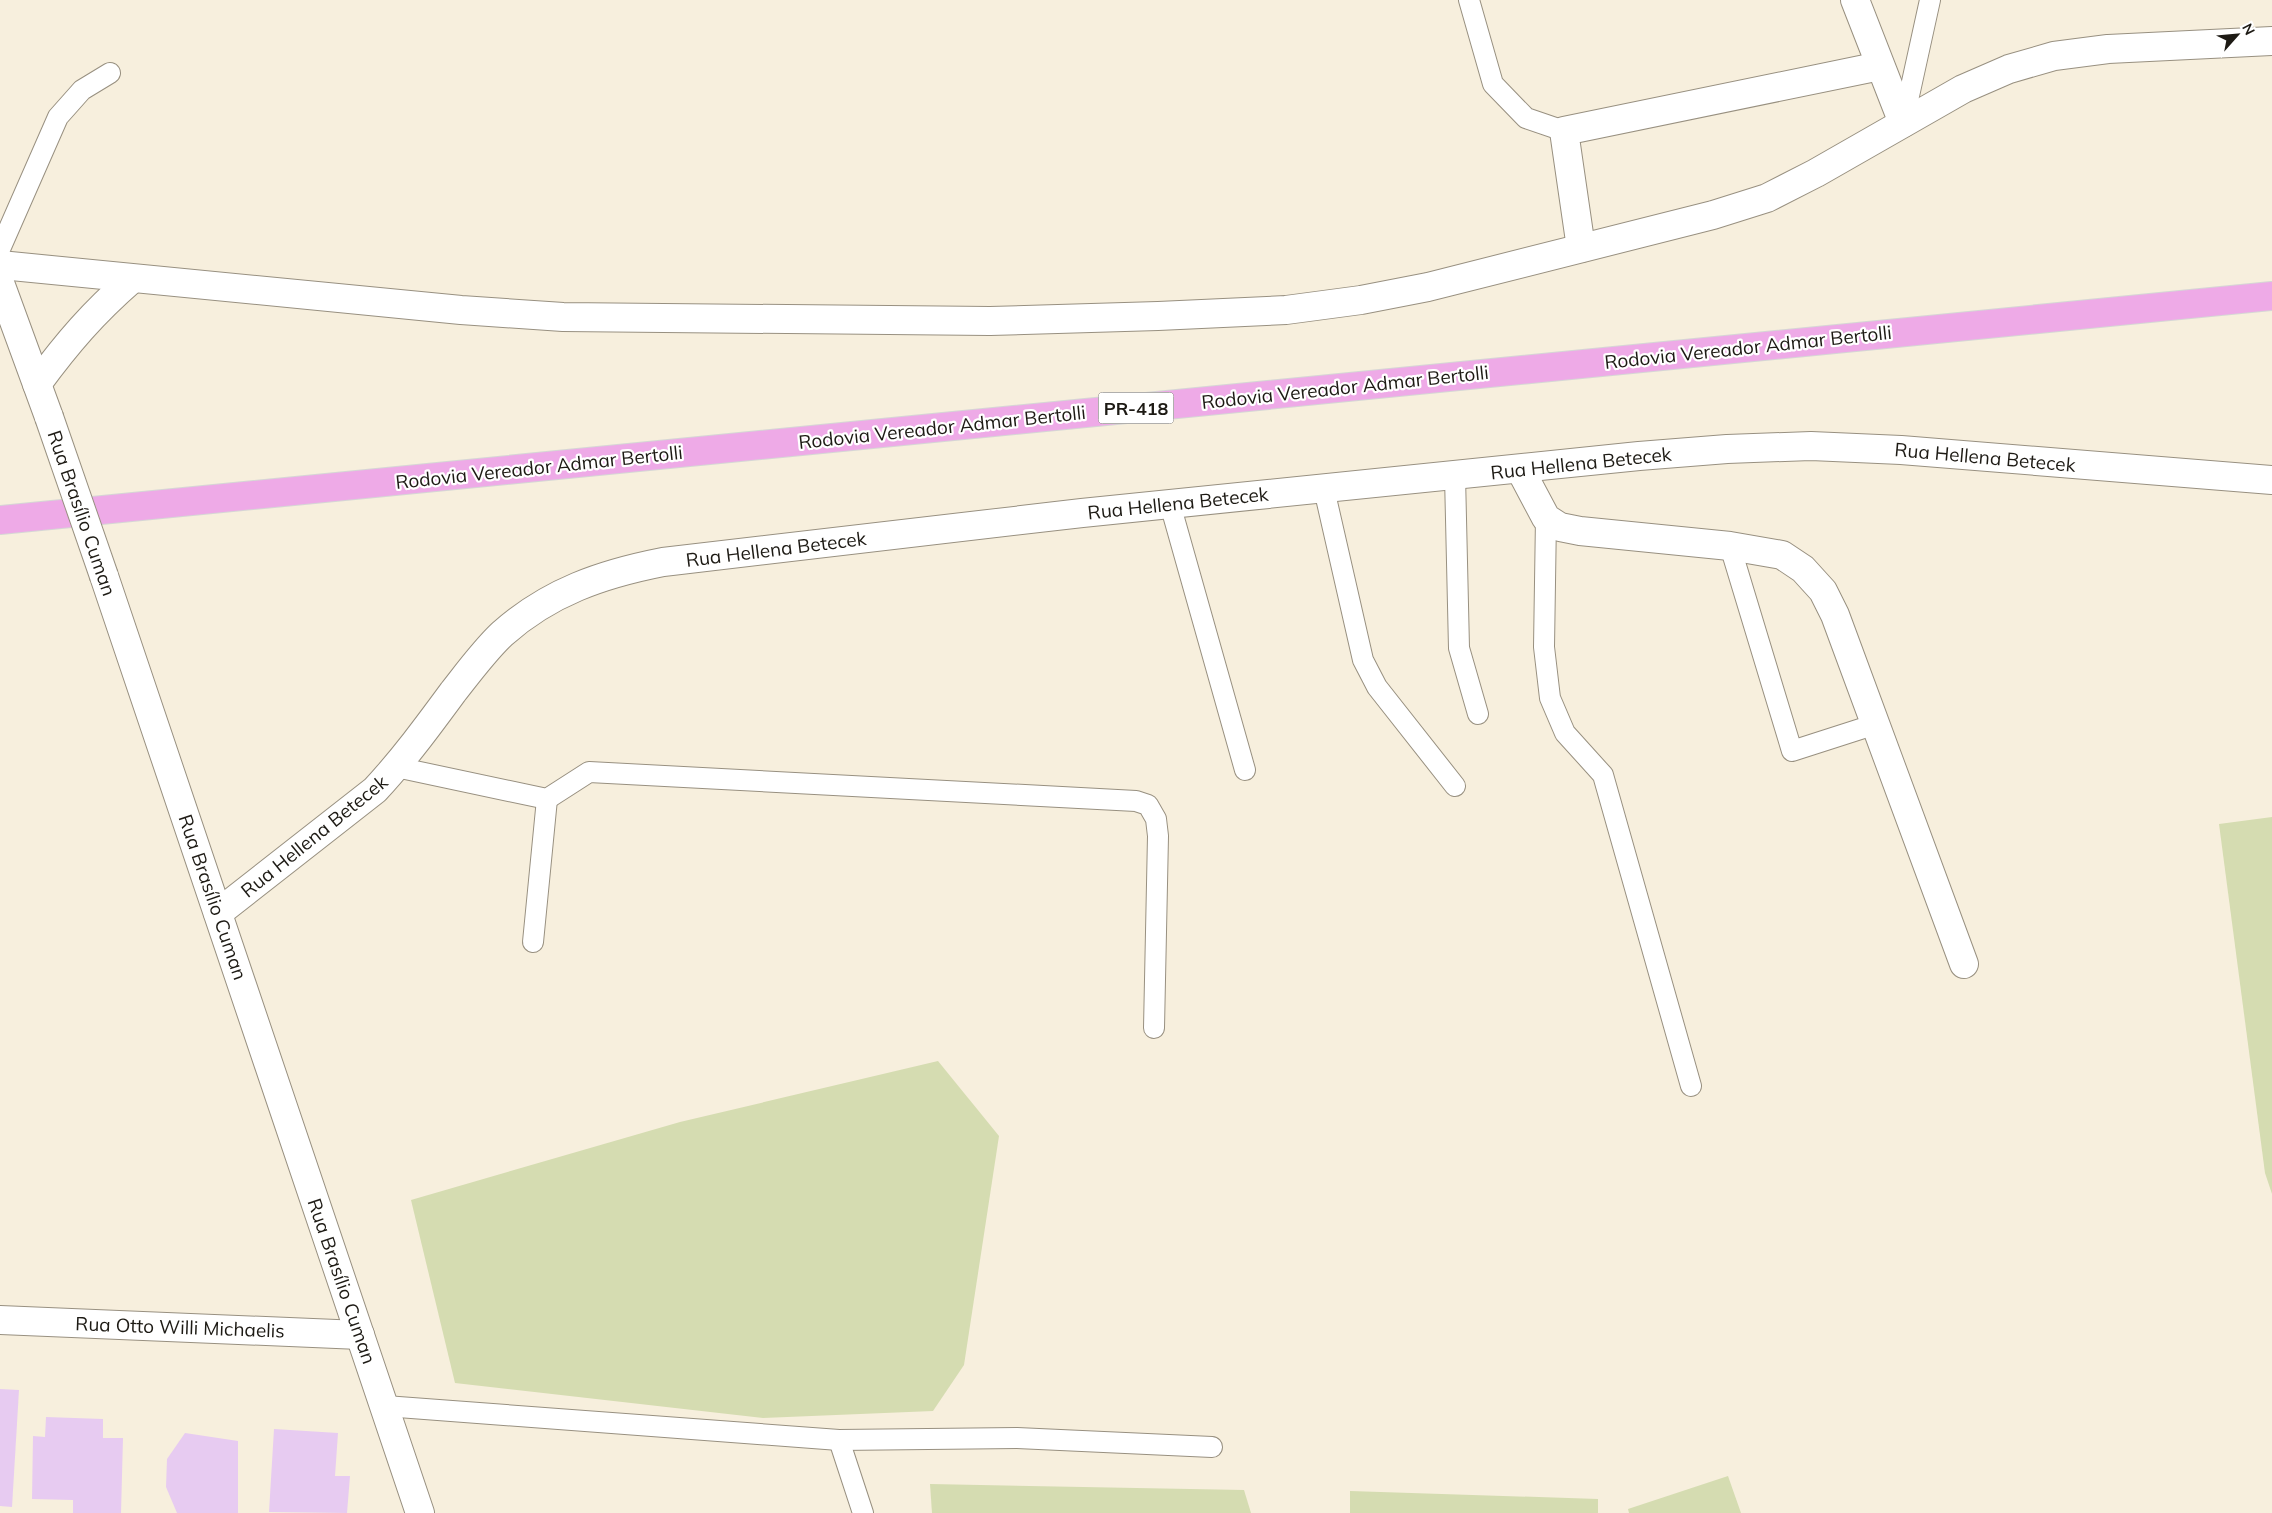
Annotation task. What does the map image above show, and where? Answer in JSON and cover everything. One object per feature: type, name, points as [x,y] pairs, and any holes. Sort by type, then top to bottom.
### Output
[{"type":"highway","name":"Rodovia Vereador Admar Bertolli","points":[[0,520],[2272,296]]},
{"type":"street","points":[[1854,0],[1902,124]]},
{"type":"street","points":[[0,265],[461,310],[563,317],[1010,320],[1158,316],[1276,310],[1351,302],[1428,286],[1713,215],[1767,198],[1816,173],[1963,90],[2009,69],[2054,56],[2108,49],[2272,41]]},
{"type":"street","points":[[1581,248],[1564,131],[1880,66]]},
{"type":"street","points":[[37,384],[68,342],[98,310],[132,279]]},
{"type":"street","name":"Rua Brasílio Cuman","points":[[0,283],[104,576],[420,1513]]},
{"type":"street","name":"Rua Hellena Betecek","points":[[218,913],[375,790],[396,767],[467,674],[502,634],[538,607],[582,583],[626,570],[663,562],[974,525],[1668,453],[1811,446],[1901,450],[2272,480]]},
{"type":"street","points":[[1520,469],[1546,518],[1560,527],[1580,531],[1730,546],[1782,555],[1803,569],[1823,591],[1835,615],[1964,964]]},
{"type":"street","name":"Rua Otto Willi Michaelis","points":[[0,1320],[360,1335]]},
{"type":"lane","points":[[1469,0],[1493,84],[1526,118],[1564,131]]},
{"type":"lane","points":[[1902,124],[1930,0]]},
{"type":"lane","points":[[0,248],[58,117],[82,90],[110,74]]},
{"type":"lane","points":[[1455,476],[1459,648],[1478,714]]},
{"type":"lane","points":[[1324,489],[1363,660],[1377,687],[1455,786]]},
{"type":"lane","points":[[1170,504],[1245,770]]},
{"type":"lane","points":[[1546,518],[1544,647],[1550,698],[1565,733],[1603,775],[1691,1086]]},
{"type":"lane","points":[[1730,546],[1792,751],[1876,724]]},
{"type":"lane","points":[[396,767],[547,799],[589,772],[1136,801],[1148,805],[1156,819],[1158,836],[1154,1028]]},
{"type":"lane","points":[[533,942],[547,799]]},
{"type":"lane","points":[[385,1406],[839,1440],[1017,1438],[1212,1447]]},
{"type":"lane","points":[[839,1440],[863,1513]]},
{"type":"green space","points":[[2272,817],[2272,1194],[2265,1173],[2219,824]]},
{"type":"green space","points":[[938,1061],[999,1136],[964,1365],[933,1411],[763,1418],[455,1383],[411,1200],[680,1122]]},
{"type":"green space","points":[[1728,1476],[1741,1513],[1629,1513],[1628,1509]]},
{"type":"green space","points":[[930,1484],[1244,1490],[1251,1513],[932,1513]]},
{"type":"green space","points":[[1350,1491],[1598,1499],[1598,1513],[1350,1513]]},
{"type":"building","points":[[0,1389],[19,1390],[12,1507],[0,1506]]},
{"type":"building","points":[[46,1417],[103,1419],[103,1438],[123,1438],[121,1513],[73,1513],[73,1500],[32,1499],[33,1436],[45,1437]]},
{"type":"building","points":[[274,1429],[338,1433],[335,1476],[350,1476],[347,1513],[269,1512]]},
{"type":"building","points":[[185,1433],[238,1441],[238,1513],[177,1513],[166,1487],[167,1459]]}]
